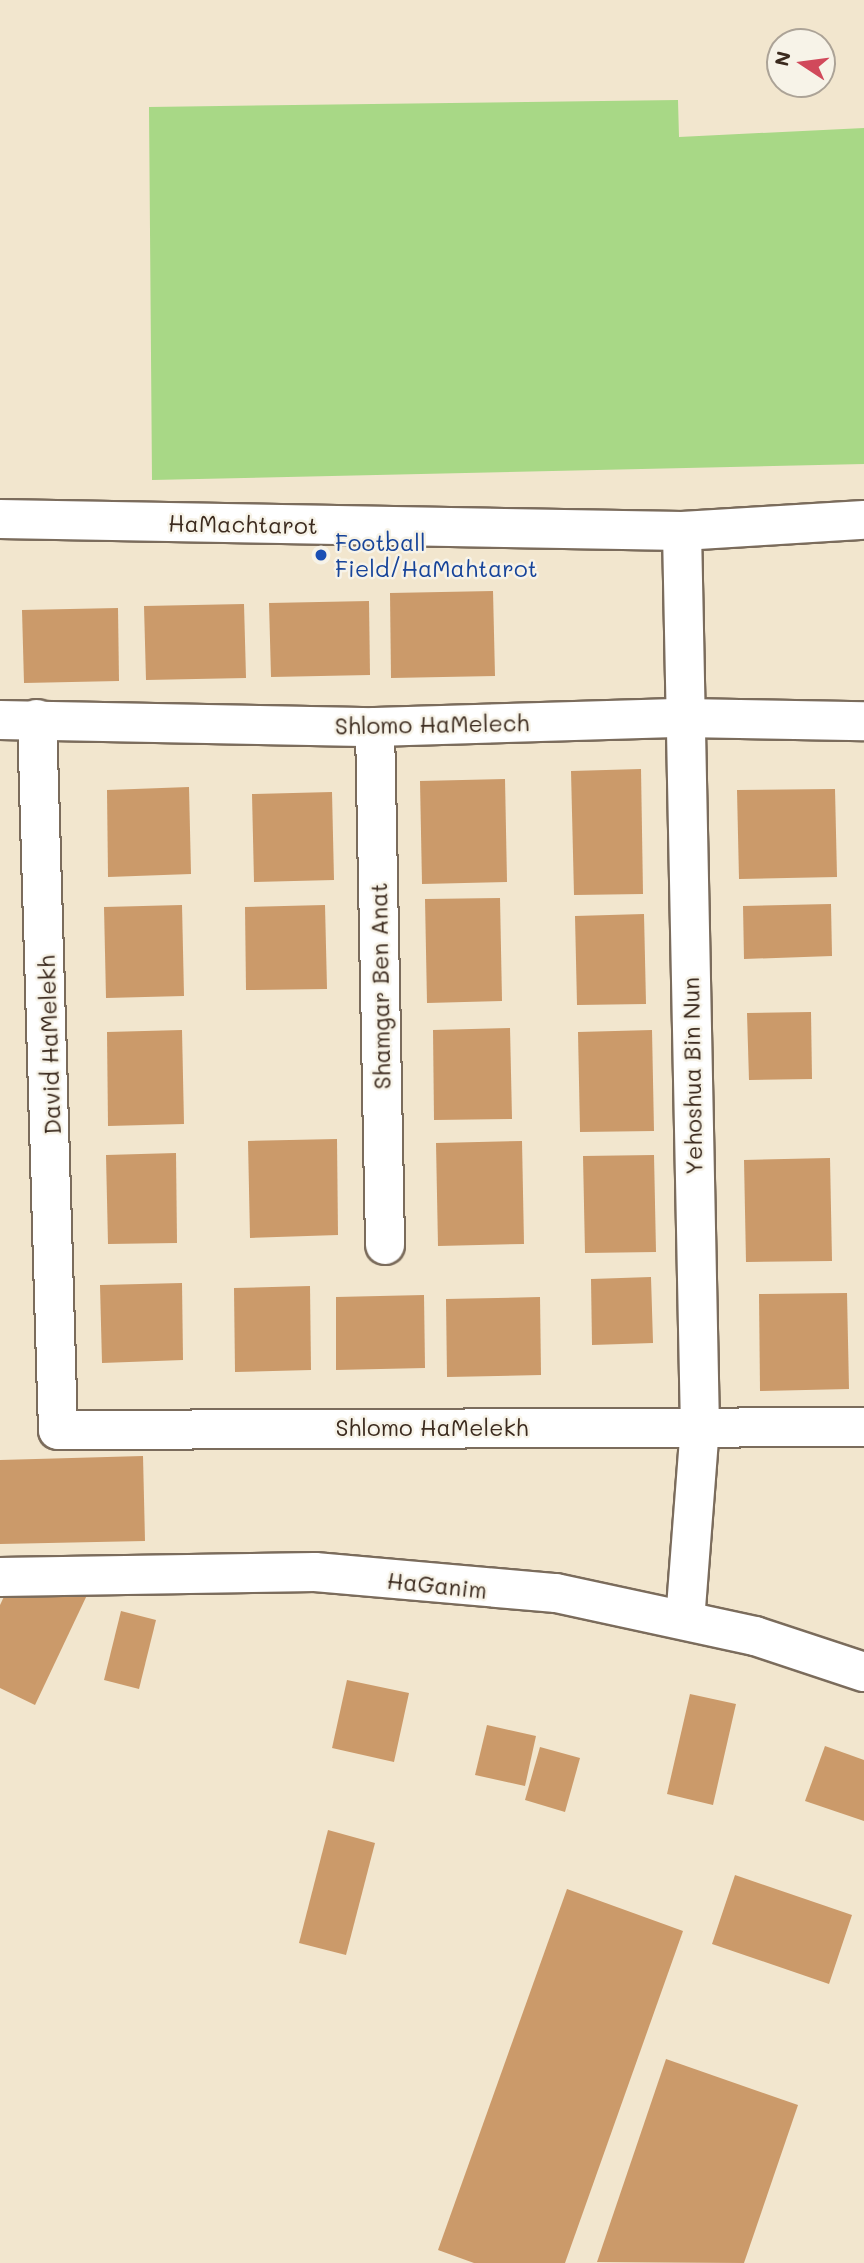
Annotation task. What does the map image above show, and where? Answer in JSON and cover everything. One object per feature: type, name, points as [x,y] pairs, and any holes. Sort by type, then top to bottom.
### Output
[{"type":"street","name":"HaMachtarot","points":[[0,519],[682,531],[864,520]]},
{"type":"street","name":"Yehoshua Bin Nun","points":[[682,531],[700,1426],[685,1620]]},
{"type":"street","name":"Shlomo HaMelech","points":[[19,720],[375,727],[684,718],[864,721]]},
{"type":"street","name":"David HaMelekh","points":[[19,720],[61,1372]]},
{"type":"street","name":"Shamgar Ben Anat","points":[[375,727],[385,1245]]},
{"type":"street","name":"Shlomo HaMelekh","points":[[61,1372],[58,1430],[864,1427]]},
{"type":"street","name":"HaGanim","points":[[0,1577],[315,1572],[556,1592],[685,1620],[864,1672]]},
{"type":"green space","points":[[678,100],[679,137],[864,128],[864,464],[152,480],[149,107]]},
{"type":"building","points":[[493,591],[495,676],[391,678],[390,593]]},
{"type":"building","points":[[369,601],[370,675],[271,677],[269,603]]},
{"type":"building","points":[[244,604],[246,678],[146,680],[144,606]]},
{"type":"building","points":[[118,608],[119,681],[24,683],[22,610]]},
{"type":"building","points":[[641,769],[643,894],[574,895],[571,771]]},
{"type":"building","points":[[505,779],[507,882],[422,884],[420,781]]},
{"type":"building","points":[[189,787],[191,874],[108,877],[107,790]]},
{"type":"building","points":[[835,789],[837,877],[739,879],[737,790]]},
{"type":"building","points":[[332,792],[334,880],[254,882],[252,794]]},
{"type":"building","points":[[500,898],[502,1001],[427,1003],[425,899]]},
{"type":"building","points":[[831,904],[832,956],[744,959],[743,906]]},
{"type":"building","points":[[182,905],[184,996],[106,998],[104,907]]},
{"type":"building","points":[[325,905],[327,989],[246,990],[245,907]]},
{"type":"building","points":[[644,914],[646,1004],[577,1005],[575,916]]},
{"type":"building","points":[[811,1012],[812,1079],[749,1080],[747,1013]]},
{"type":"building","points":[[510,1028],[512,1119],[434,1120],[433,1030]]},
{"type":"building","points":[[182,1030],[184,1124],[108,1126],[107,1032]]},
{"type":"building","points":[[652,1030],[654,1131],[580,1132],[578,1032]]},
{"type":"building","points":[[337,1139],[338,1235],[250,1238],[248,1141]]},
{"type":"building","points":[[522,1141],[524,1244],[438,1246],[436,1143]]},
{"type":"building","points":[[176,1153],[177,1243],[108,1244],[106,1155]]},
{"type":"building","points":[[654,1155],[656,1252],[585,1253],[583,1156]]},
{"type":"building","points":[[830,1158],[832,1261],[746,1262],[744,1160]]},
{"type":"building","points":[[651,1277],[653,1343],[592,1345],[591,1279]]},
{"type":"building","points":[[182,1283],[183,1360],[102,1363],[100,1285]]},
{"type":"building","points":[[310,1286],[311,1370],[235,1372],[234,1288]]},
{"type":"building","points":[[847,1293],[849,1389],[760,1391],[759,1294]]},
{"type":"building","points":[[424,1295],[425,1368],[336,1370],[336,1297]]},
{"type":"building","points":[[540,1297],[541,1375],[447,1377],[446,1299]]},
{"type":"building","points":[[143,1456],[145,1541],[0,1544],[0,1460]]},
{"type":"building","points":[[9,1586],[88,1593],[35,1705],[0,1688],[0,1605]]},
{"type":"building","points":[[121,1611],[156,1620],[139,1689],[104,1680]]},
{"type":"building","points":[[347,1680],[409,1693],[394,1762],[332,1748]]},
{"type":"building","points":[[690,1694],[736,1704],[713,1805],[667,1794]]},
{"type":"building","points":[[487,1725],[536,1736],[525,1786],[475,1775]]},
{"type":"building","points":[[825,1746],[864,1760],[864,1821],[805,1801]]},
{"type":"building","points":[[540,1747],[580,1758],[565,1812],[525,1800]]},
{"type":"building","points":[[328,1830],[375,1843],[346,1955],[299,1943]]},
{"type":"building","points":[[735,1875],[852,1915],[829,1984],[712,1944]]},
{"type":"building","points":[[567,1889],[683,1931],[565,2263],[474,2263],[438,2250]]},
{"type":"building","points":[[666,2059],[798,2105],[744,2263],[597,2262]]},
{"type":"place","name":"Football Field/HaMahtarot","points":[[321,555]]}]
